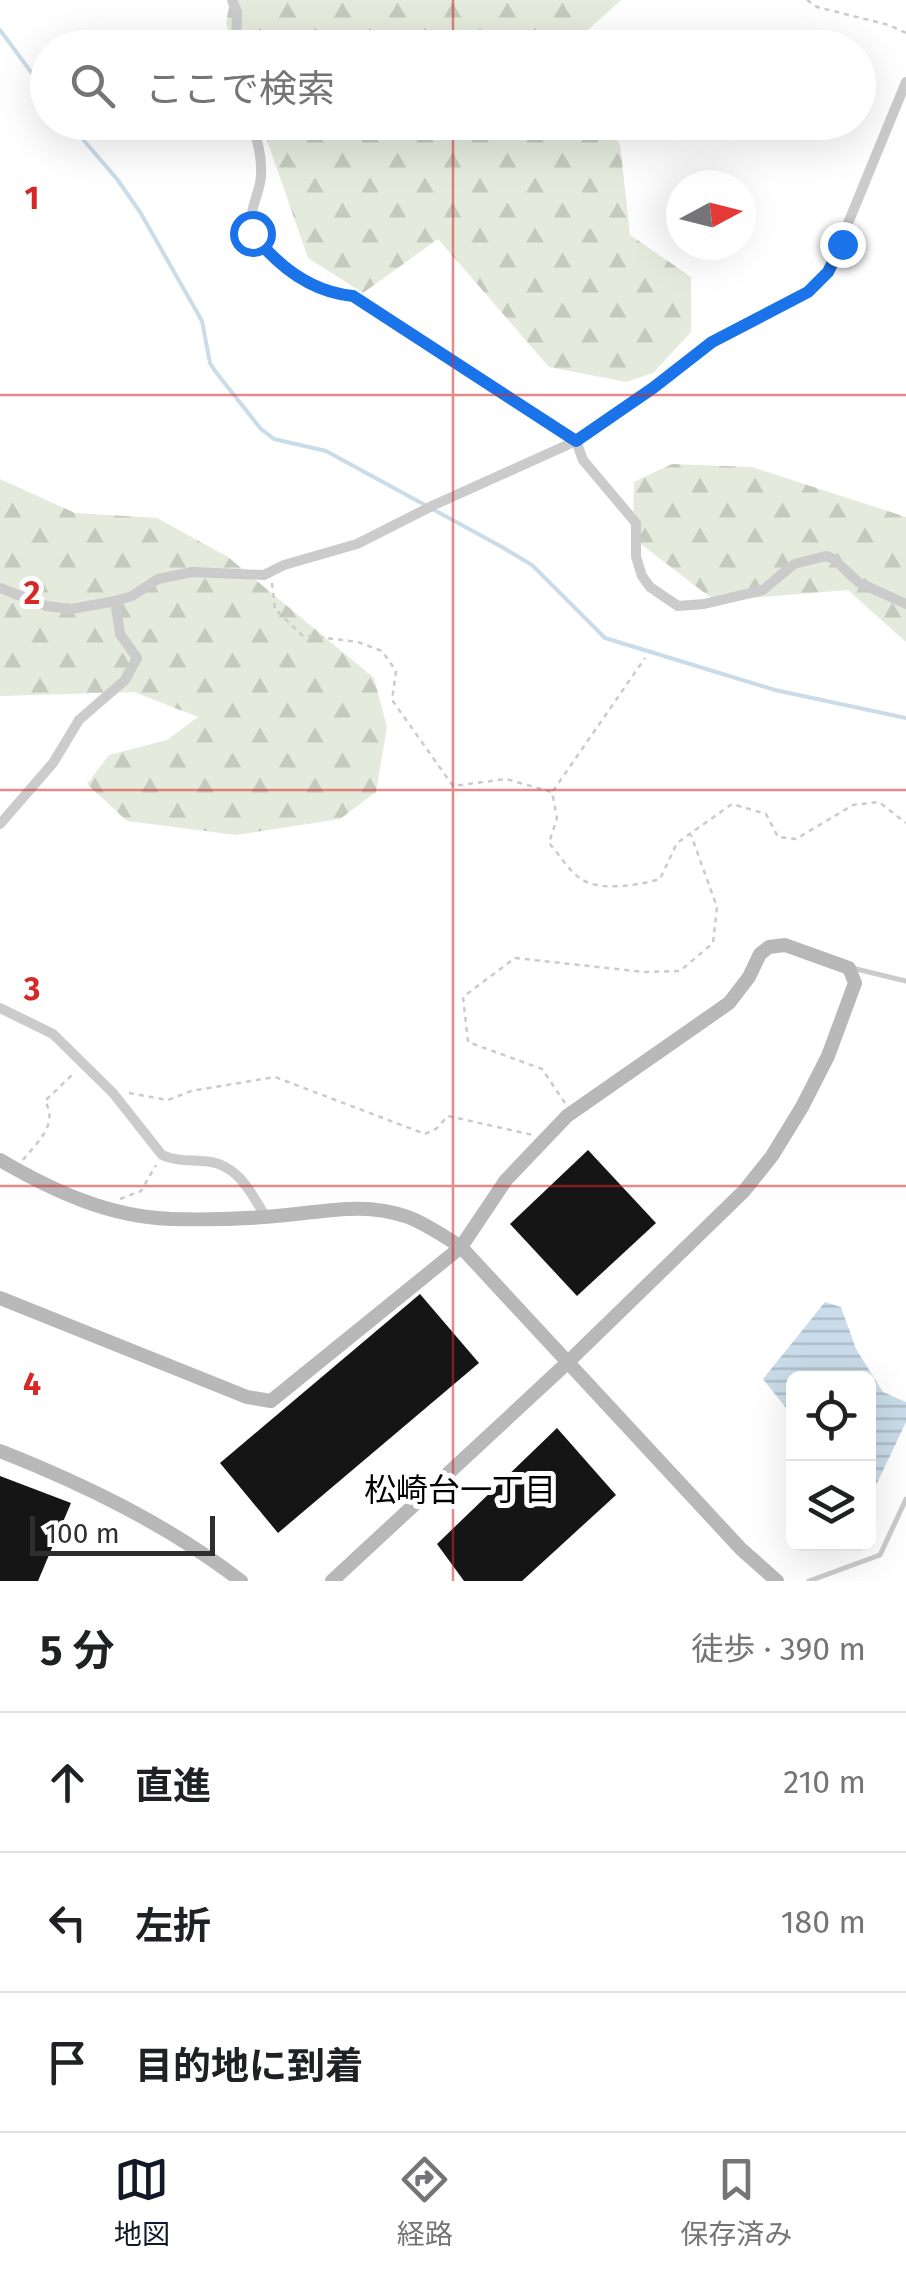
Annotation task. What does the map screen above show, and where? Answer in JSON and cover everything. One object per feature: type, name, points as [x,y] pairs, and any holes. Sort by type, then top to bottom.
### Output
[{"type":"street","points":[[232,0],[237,12],[236,30]]},
{"type":"street","points":[[0,588],[28,600],[71,609],[132,596],[158,579],[192,572],[264,576],[357,544],[576,441],[712,342],[808,292],[828,272],[906,82]]},
{"type":"street","points":[[257,140],[262,177],[251,211],[252,233],[268,253],[324,290],[353,296],[576,441],[583,460],[636,523],[636,557],[650,587],[678,606],[704,604],[764,590],[794,564],[826,556],[858,582],[906,604]]},
{"type":"street","points":[[0,824],[53,763],[78,720],[125,680],[135,666],[137,658],[120,634],[114,616],[115,601]]},
{"type":"street","points":[[0,1298],[247,1397],[271,1401],[460,1247],[506,1180],[572,1113],[729,1002],[749,977],[760,954],[770,947],[785,946],[849,968],[855,983],[828,1056],[772,1156],[718,1220],[332,1581]]},
{"type":"street","points":[[0,1008],[53,1034],[108,1088],[162,1155],[174,1160],[221,1164],[248,1186],[265,1216]]},
{"type":"street","points":[[0,1160],[58,1192],[99,1206],[171,1219],[265,1216],[336,1208],[379,1210],[409,1217],[460,1247],[566,1364],[777,1581]]},
{"type":"street","points":[[0,1450],[163,1527],[242,1581]]},
{"type":"lane","points":[[849,968],[906,981]]},
{"type":"lane","points":[[809,1581],[880,1554],[906,1499]]},
{"type":"path","points":[[807,0],[817,8],[889,25],[906,33]]},
{"type":"path","points":[[271,572],[275,609],[302,635],[358,642],[382,651],[396,671],[392,700],[452,786],[506,779],[552,792]]},
{"type":"path","points":[[645,658],[552,792],[557,818],[549,843],[582,880],[609,885],[660,879],[677,843],[732,804],[766,814],[778,837],[796,839],[853,805],[880,802],[906,823]]},
{"type":"path","points":[[572,1113],[542,1069],[468,1042],[463,998],[514,958],[644,972],[680,971],[713,943],[717,907],[691,833]]},
{"type":"path","points":[[15,1169],[48,1128],[50,1111],[44,1101],[84,1064]]},
{"type":"path","points":[[108,1088],[168,1100],[191,1091],[275,1077],[424,1134],[436,1129],[448,1116],[546,1137]]},
{"type":"path","points":[[99,1206],[141,1190],[162,1155]]},
{"type":"green space","points":[[230,0],[621,0],[588,30],[228,30]]},
{"type":"green space","points":[[267,140],[617,140],[630,235],[691,277],[691,332],[653,373],[626,382],[549,367],[438,239],[363,293],[308,258]]},
{"type":"green space","points":[[672,464],[752,467],[906,517],[906,642],[848,590],[715,601],[633,538],[634,482]]},
{"type":"green space","points":[[0,479],[75,513],[157,518],[228,557],[374,678],[387,727],[376,792],[340,819],[236,835],[127,821],[87,784],[109,755],[167,740],[198,717],[134,692],[0,696]]},
{"type":"water","points":[[825,1302],[841,1307],[856,1349],[870,1371],[786,1371],[786,1408],[763,1379]]},
{"type":"water","points":[[876,1381],[883,1392],[906,1402],[906,1422],[876,1485]]},
{"type":"building","points":[[588,1150],[656,1223],[577,1296],[510,1224]]},
{"type":"building","points":[[420,1294],[479,1363],[278,1533],[220,1463]]},
{"type":"building","points":[[557,1428],[616,1495],[522,1581],[464,1581],[437,1544]]},
{"type":"building","points":[[0,1476],[71,1503],[38,1581],[0,1581]]},
{"type":"waterway","points":[[0,30],[30,71]]},
{"type":"waterway","points":[[83,140],[140,212],[202,321],[215,371],[261,429],[274,439],[326,451],[532,565],[605,638],[775,690],[906,718]]},
{"type":"district","name":"松崎台一丁目","points":[[460,1490]]},
{"type":"route","points":[[252,233],[268,253],[293,273],[337,295],[353,296],[576,441],[712,342],[808,292],[828,272],[842,244]]}]
